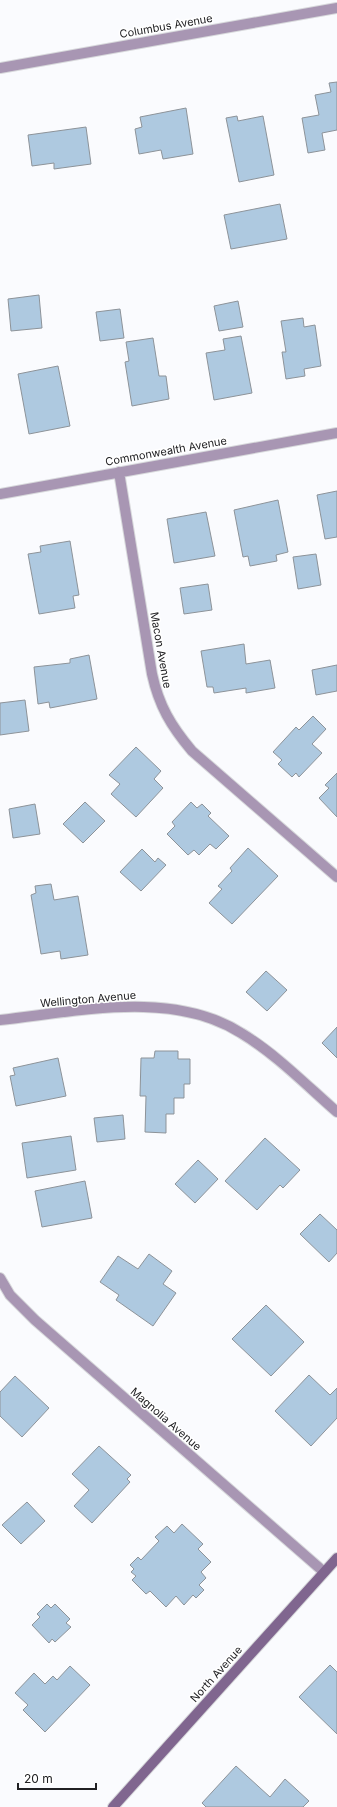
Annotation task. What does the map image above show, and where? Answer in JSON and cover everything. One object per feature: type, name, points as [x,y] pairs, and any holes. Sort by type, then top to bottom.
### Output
[{"type":"main road","name":"North Avenue","points":[[113,1807],[337,1558]]},
{"type":"street","name":"Columbus Avenue","points":[[0,68],[337,8]]},
{"type":"street","name":"Commonwealth Avenue","points":[[0,494],[337,433]]},
{"type":"street","name":"Macon Avenue","points":[[119,472],[152,674],[157,695],[165,714],[178,734],[192,751],[337,877]]},
{"type":"street","name":"Wellington Avenue","points":[[0,1020],[136,1006],[172,1009],[207,1017],[229,1026],[256,1042],[337,1112]]},
{"type":"street","name":"Magnolia Avenue","points":[[0,1278],[10,1295],[35,1320],[324,1572]]},
{"type":"building","points":[[337,82],[337,130],[322,133],[325,150],[308,153],[302,118],[319,115],[315,95],[331,92],[329,83]]},
{"type":"building","points":[[186,108],[193,154],[163,159],[161,150],[139,154],[135,129],[142,127],[140,117]]},
{"type":"building","points":[[237,116],[238,121],[263,116],[274,175],[239,182],[226,118]]},
{"type":"building","points":[[86,127],[91,164],[54,169],[54,163],[32,166],[28,135]]},
{"type":"building","points":[[280,204],[287,239],[231,249],[224,215]]},
{"type":"building","points":[[39,295],[42,328],[11,331],[8,299]]},
{"type":"building","points":[[238,301],[243,327],[219,331],[214,306]]},
{"type":"building","points":[[120,309],[124,338],[100,341],[96,312]]},
{"type":"building","points":[[303,318],[304,327],[315,325],[321,366],[304,369],[305,376],[286,379],[282,352],[286,352],[281,321]]},
{"type":"building","points":[[241,336],[252,393],[214,400],[206,353],[225,350],[223,339]]},
{"type":"building","points":[[153,338],[159,376],[166,376],[169,399],[132,406],[125,362],[129,361],[126,342]]},
{"type":"building","points":[[58,366],[70,426],[29,434],[18,374]]},
{"type":"building","points":[[337,491],[337,537],[325,539],[317,495]]},
{"type":"building","points":[[278,500],[288,552],[276,555],[277,561],[250,566],[248,556],[243,557],[234,510]]},
{"type":"building","points":[[206,512],[215,556],[174,563],[167,519]]},
{"type":"building","points":[[70,541],[79,595],[73,596],[75,608],[39,614],[28,554],[41,552],[40,546]]},
{"type":"building","points":[[316,554],[321,585],[298,589],[293,557]]},
{"type":"building","points":[[208,584],[212,610],[184,614],[180,588]]},
{"type":"building","points":[[244,644],[246,664],[270,660],[275,688],[246,693],[246,688],[214,693],[213,687],[207,687],[201,651]]},
{"type":"building","points":[[89,655],[97,699],[50,708],[49,702],[38,704],[34,667],[70,663],[70,659]]},
{"type":"building","points":[[337,665],[337,691],[316,695],[312,670]]},
{"type":"building","points":[[25,700],[29,731],[0,735],[0,703]]},
{"type":"building","points":[[313,716],[326,729],[312,744],[322,753],[299,777],[296,773],[292,777],[278,764],[282,760],[273,752],[296,727],[299,730]]},
{"type":"building","points":[[136,747],[161,771],[154,779],[163,788],[136,817],[111,794],[120,784],[109,775]]},
{"type":"building","points":[[337,773],[337,817],[319,798],[329,788],[325,785]]},
{"type":"building","points":[[85,802],[105,821],[83,843],[63,824]]},
{"type":"building","points":[[191,802],[197,808],[202,804],[211,813],[208,816],[229,836],[216,849],[210,844],[199,855],[194,850],[188,855],[167,834],[175,826],[172,822]]},
{"type":"building","points":[[35,804],[40,834],[13,838],[9,809]]},
{"type":"building","points":[[248,848],[278,876],[232,924],[209,903],[222,889],[218,886],[232,871],[230,868]]},
{"type":"building","points":[[142,849],[155,862],[158,858],[166,865],[141,891],[120,872]]},
{"type":"building","points":[[51,884],[54,900],[78,896],[88,955],[61,959],[60,951],[41,954],[31,895],[36,893],[35,886]]},
{"type":"building","points":[[266,971],[287,990],[267,1011],[246,992]]},
{"type":"building","points":[[337,1027],[337,1058],[322,1043]]},
{"type":"building","points":[[155,1051],[178,1051],[178,1059],[190,1059],[190,1084],[184,1084],[184,1098],[174,1098],[174,1114],[166,1114],[166,1133],[145,1132],[146,1096],[140,1096],[141,1058],[154,1058]]},
{"type":"building","points":[[58,1058],[66,1096],[16,1106],[10,1076],[15,1075],[13,1068]]},
{"type":"building","points":[[123,1115],[125,1139],[97,1142],[94,1118]]},
{"type":"building","points":[[71,1136],[76,1170],[27,1178],[22,1143]]},
{"type":"building","points":[[265,1138],[300,1170],[283,1188],[280,1185],[257,1210],[225,1181]]},
{"type":"building","points":[[198,1160],[218,1179],[195,1203],[175,1184]]},
{"type":"building","points":[[85,1181],[92,1218],[42,1227],[35,1191]]},
{"type":"building","points":[[320,1214],[337,1230],[337,1253],[329,1262],[300,1234]]},
{"type":"building","points":[[149,1254],[172,1271],[163,1284],[176,1293],[153,1326],[116,1300],[119,1295],[100,1282],[118,1256],[138,1269]]},
{"type":"building","points":[[266,1305],[304,1342],[271,1376],[232,1339]]},
{"type":"building","points":[[309,1375],[330,1395],[337,1388],[337,1418],[311,1446],[275,1411]]},
{"type":"building","points":[[15,1376],[49,1408],[22,1437],[0,1416],[0,1392]]},
{"type":"building","points":[[99,1446],[131,1475],[127,1479],[130,1482],[92,1523],[74,1506],[89,1490],[72,1474]]},
{"type":"building","points":[[27,1502],[45,1521],[21,1544],[2,1525]]},
{"type":"building","points":[[182,1524],[203,1544],[198,1549],[211,1562],[201,1572],[206,1578],[199,1585],[204,1590],[196,1598],[193,1595],[184,1605],[176,1596],[166,1607],[150,1591],[146,1594],[132,1580],[136,1576],[131,1572],[134,1569],[130,1565],[138,1557],[141,1560],[159,1541],[155,1537],[167,1526],[174,1533]]},
{"type":"building","points":[[47,1604],[51,1608],[55,1604],[70,1619],[66,1623],[71,1627],[55,1642],[52,1639],[49,1643],[32,1625],[40,1617],[37,1614]]},
{"type":"building","points":[[330,1665],[337,1672],[337,1734],[299,1697]]},
{"type":"building","points":[[70,1666],[90,1685],[45,1732],[23,1710],[28,1705],[15,1693],[34,1673],[45,1684],[53,1676],[57,1680]]},
{"type":"building","points":[[236,1766],[270,1797],[285,1779],[309,1801],[303,1807],[206,1807],[202,1803]]}]
